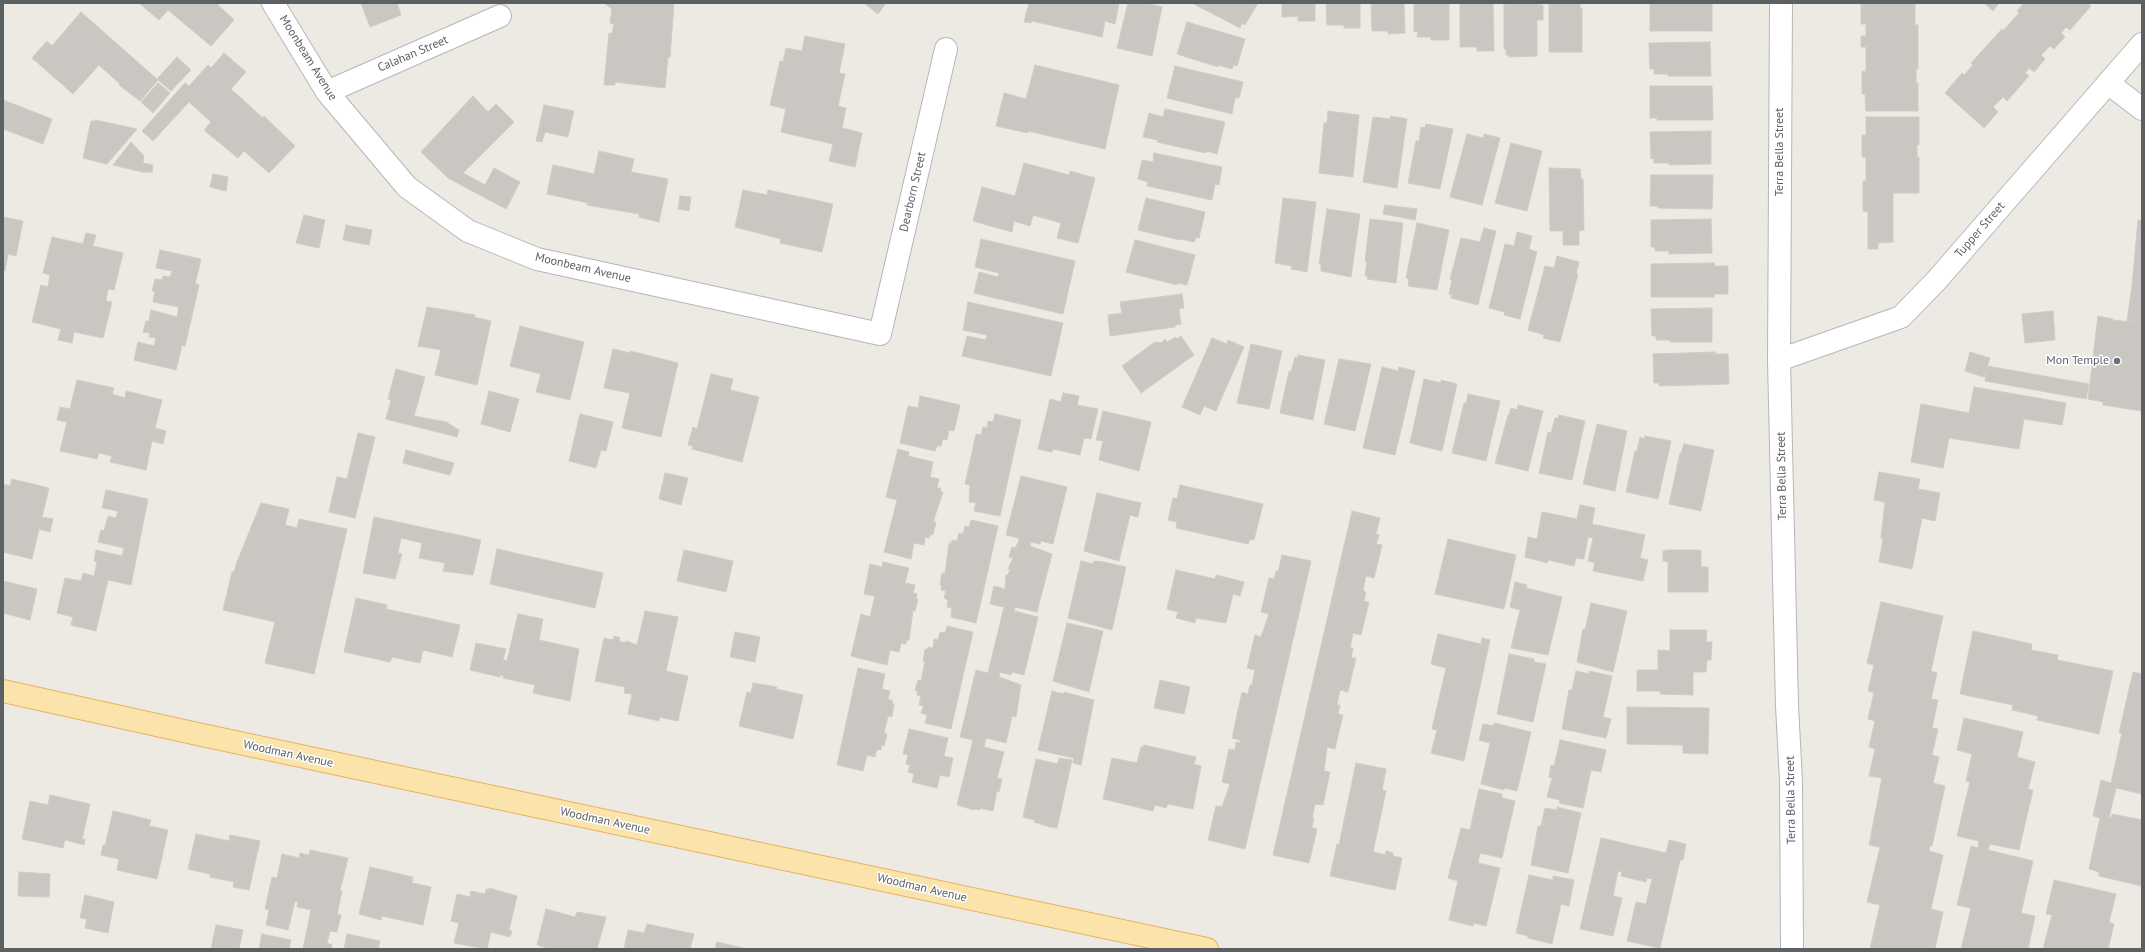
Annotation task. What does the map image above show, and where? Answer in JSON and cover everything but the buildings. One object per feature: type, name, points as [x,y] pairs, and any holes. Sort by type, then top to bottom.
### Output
[{"type":"main road","name":"Woodman Avenue","points":[[3,690],[202,735],[1207,949]]},
{"type":"street","name":"Moonbeam Avenue","points":[[273,3],[327,92],[407,187],[468,231],[537,259],[880,334]]},
{"type":"street","name":"Terra Bella Street","points":[[1781,3],[1779,360],[1787,706],[1791,780],[1792,949]]},
{"type":"street","name":"Calahan Street","points":[[327,92],[500,16]]},
{"type":"street","name":"Tupper Street","points":[[1779,360],[1900,317],[1936,281],[2142,44]]},
{"type":"street","name":"Dearborn Street","points":[[880,334],[946,49]]},
{"type":"street","points":[[2108,83],[2142,109]]},
{"type":"place","name":"Mon Temple","points":[[2117,361]]}]
